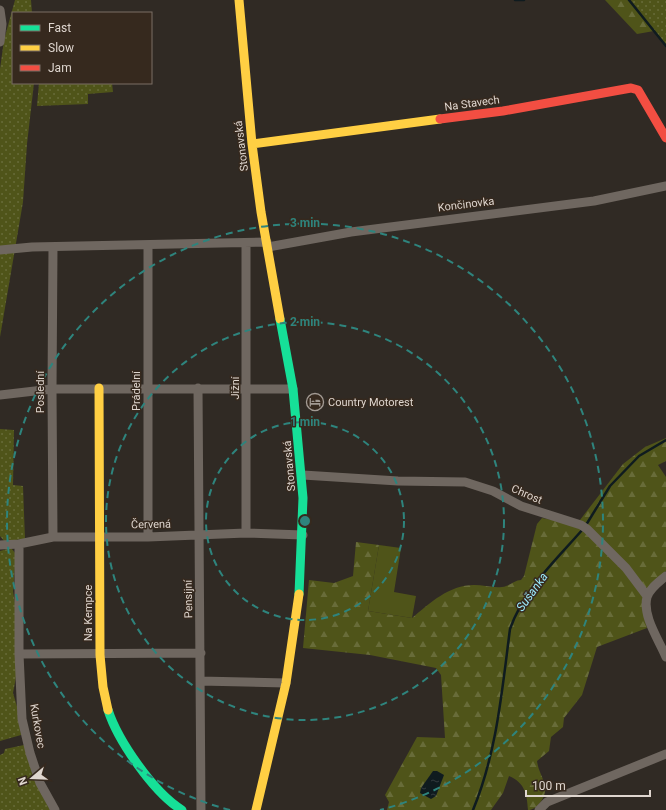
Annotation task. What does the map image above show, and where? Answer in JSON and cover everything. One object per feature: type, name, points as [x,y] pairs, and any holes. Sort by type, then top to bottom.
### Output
[{"type":"street","name":"Stonavská","points":[[239,0],[252,144],[293,388],[303,475],[303,535],[299,594],[286,684],[256,810]]},
{"type":"street","points":[[0,10],[2,24],[0,42]]},
{"type":"street","name":"Na Stavech","points":[[252,144],[503,111],[631,88],[638,90],[666,138]]},
{"type":"street","name":"Končinovka","points":[[1,250],[53,247],[246,243],[268,245],[351,232],[594,201],[666,186]]},
{"type":"street","name":"Jižní","points":[[246,243],[246,533]]},
{"type":"street","name":"Prádelní","points":[[148,246],[148,537]]},
{"type":"street","name":"Poslední","points":[[53,247],[53,537]]},
{"type":"street","name":"Na Kempce","points":[[99,388],[100,655],[103,687],[110,718],[126,747],[146,776],[177,807],[182,810]]},
{"type":"street","name":"Pensijní","points":[[198,388],[201,810]]},
{"type":"street","points":[[0,395],[52,389],[293,388]]},
{"type":"street","name":"Chrost","points":[[303,475],[398,481],[465,482],[493,491],[521,506],[584,527],[626,568],[647,596]]},
{"type":"street","name":"Červená","points":[[0,545],[19,544],[53,537],[148,537],[246,533],[303,535]]},
{"type":"street","name":"Kurkovec","points":[[19,544],[19,654],[22,718],[30,753],[40,783],[55,810]]},
{"type":"street","points":[[666,576],[647,596],[646,606],[649,619],[666,656]]},
{"type":"street","points":[[19,654],[100,655],[200,653]]},
{"type":"street","points":[[200,681],[286,684]]},
{"type":"street","points":[[539,810],[547,802],[666,754]]},
{"type":"green space","points":[[15,0],[31,0],[32,12],[12,12],[12,84],[34,84],[27,144],[23,202],[0,337],[0,69],[4,40]]},
{"type":"green space","points":[[605,0],[631,0],[654,31],[637,34]]},
{"type":"green space","points":[[631,0],[666,0],[666,46],[632,3]]},
{"type":"green space","points":[[39,84],[112,84],[113,92],[88,94],[88,104],[37,106]]},
{"type":"green space","points":[[0,429],[14,430],[13,485],[23,486],[25,539],[4,541],[0,536]]},
{"type":"green space","points":[[666,438],[666,461],[658,465],[666,477],[666,571],[653,582],[643,609],[647,628],[597,647],[582,695],[564,718],[563,727],[551,737],[549,751],[537,761],[545,786],[545,794],[538,805],[535,808],[528,810],[526,794],[522,786],[519,782],[509,776],[503,793],[491,810],[387,810],[389,802],[385,795],[417,737],[445,738],[441,675],[436,668],[370,655],[303,648],[309,580],[334,583],[353,576],[356,542],[379,545],[368,611],[412,618],[440,596],[456,588],[474,585],[495,587],[507,586],[521,580],[524,576],[537,524],[542,518],[552,520],[580,520],[623,464],[645,447]]},
{"type":"green space","points":[[379,545],[401,548],[394,592],[416,596],[412,618],[368,611]]},
{"type":"green space","points":[[11,548],[16,554],[13,591],[16,609],[16,677],[13,693],[19,713],[21,735],[0,741],[0,551]]},
{"type":"green space","points":[[24,745],[37,784],[50,810],[0,810],[0,755],[4,753],[5,749]]},
{"type":"water","points":[[433,771],[437,771],[444,775],[436,796],[431,799],[420,793],[421,788]]},
{"type":"waterway","points":[[515,0],[524,0]]},
{"type":"waterway","name":"Sušanka","points":[[629,0],[666,46]]},
{"type":"waterway","name":"Sušanka","points":[[586,525],[610,486],[639,456],[666,440]]},
{"type":"waterway","name":"Sušanka","points":[[473,810],[488,766],[498,721],[510,629],[516,614],[532,588],[583,529]]},
{"type":"traffic: fast","points":[[280,319],[293,389],[303,498],[299,594]]},
{"type":"traffic: fast","points":[[108,710],[128,751],[138,765],[160,792],[182,810]]},
{"type":"traffic: slow","points":[[239,0],[252,144],[261,212],[280,319]]},
{"type":"traffic: slow","points":[[252,144],[440,119]]},
{"type":"traffic: slow","points":[[99,388],[100,655],[103,687],[108,710]]},
{"type":"traffic: slow","points":[[256,810],[286,683],[299,594]]},
{"type":"traffic: jam","points":[[440,119],[503,111],[631,88],[638,90],[666,138]]},
{"type":"place","name":"Country Motorest","points":[[315,402]]}]
